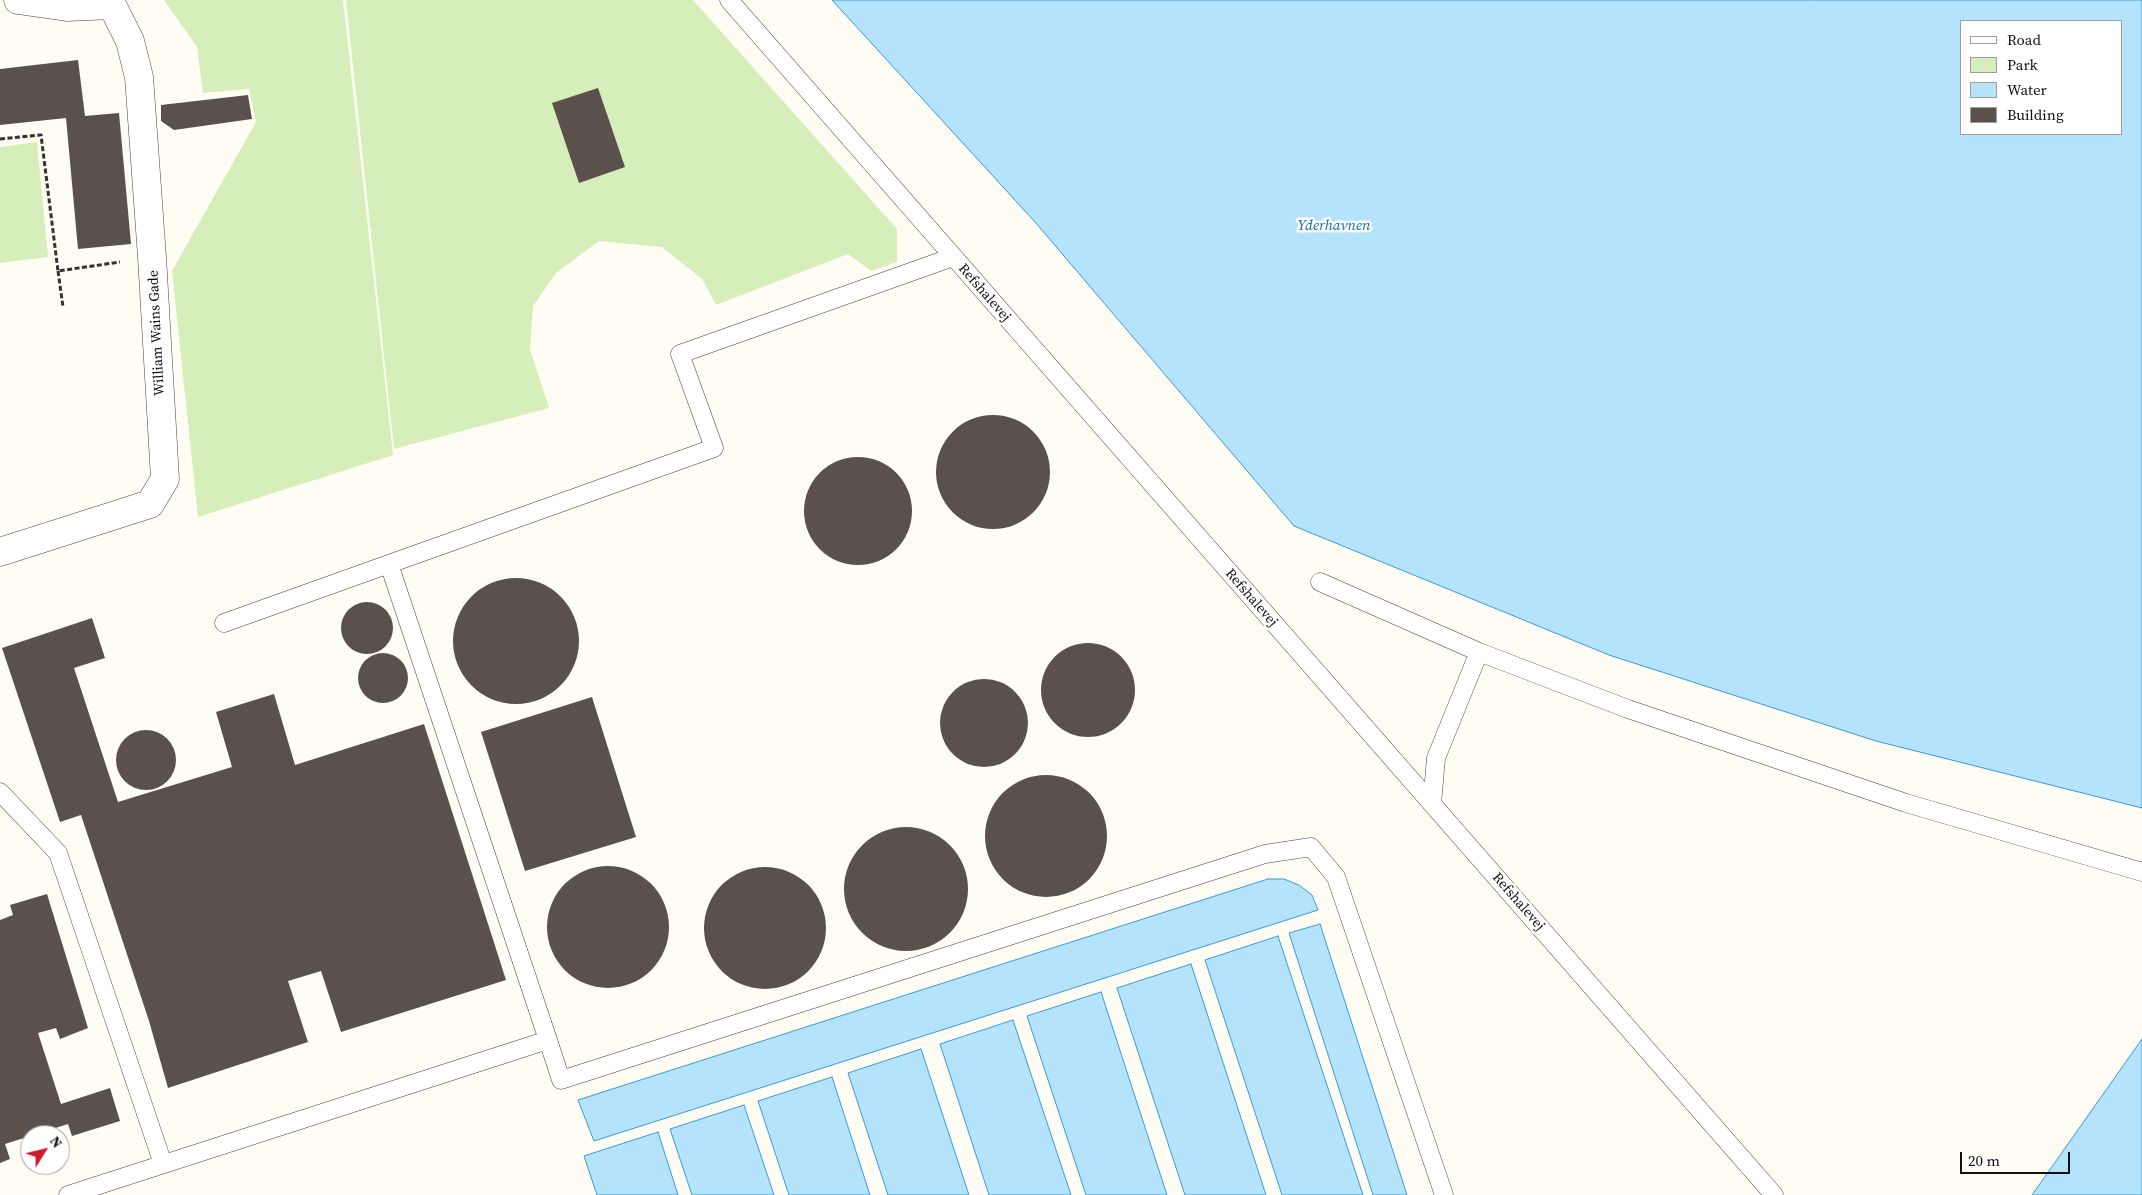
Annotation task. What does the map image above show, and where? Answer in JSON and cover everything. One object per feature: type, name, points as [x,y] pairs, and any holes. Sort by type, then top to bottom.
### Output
[{"type":"street","name":"William Wains Gade","points":[[0,552],[150,504],[166,479],[139,77],[130,41],[112,2],[67,7],[18,0]]},
{"type":"lane","name":"Refshalevej","points":[[729,0],[1774,1195]]},
{"type":"lane","points":[[224,623],[714,448],[680,354],[953,257]]},
{"type":"lane","points":[[388,564],[561,1080],[1265,854],[1310,848],[1336,877],[1444,1195]]},
{"type":"lane","points":[[1320,582],[1479,652],[1628,709],[1906,803],[2142,872]]},
{"type":"lane","points":[[1432,804],[1436,758],[1479,652]]},
{"type":"lane","points":[[0,792],[58,853],[163,1164]]},
{"type":"lane","points":[[68,1195],[548,1040]]},
{"type":"path","points":[[0,139],[41,135],[63,307]]},
{"type":"path","points":[[58,271],[152,257]]},
{"type":"green space","points":[[164,0],[343,0],[393,455],[198,517],[172,271],[256,122],[249,89],[203,93],[197,47]]},
{"type":"green space","points":[[346,0],[693,0],[897,229],[897,262],[871,271],[848,254],[716,305],[702,279],[662,247],[599,241],[556,273],[533,306],[530,349],[549,408],[394,449]]},
{"type":"green space","points":[[37,142],[48,257],[0,263],[0,147]]},
{"type":"water","name":"Yderhavnen","points":[[832,0],[2142,0],[2142,808],[1876,741],[1609,655],[1294,526],[1035,222]]},
{"type":"water","points":[[1268,879],[1284,879],[1299,885],[1312,895],[1318,910],[594,1141],[578,1100]]},
{"type":"water","points":[[1320,924],[1407,1195],[1373,1195],[1289,933]]},
{"type":"water","points":[[1278,936],[1363,1195],[1282,1195],[1205,960]]},
{"type":"water","points":[[1191,964],[1266,1195],[1185,1195],[1117,988]]},
{"type":"water","points":[[1101,992],[1167,1195],[1086,1195],[1027,1016]]},
{"type":"water","points":[[1013,1020],[1071,1195],[989,1195],[940,1044]]},
{"type":"water","points":[[2142,1039],[2142,1195],[2032,1195],[2056,1161]]},
{"type":"water","points":[[921,1049],[969,1195],[888,1195],[848,1073]]},
{"type":"water","points":[[832,1077],[870,1195],[789,1195],[758,1101]]},
{"type":"water","points":[[744,1105],[774,1195],[692,1195],[670,1129]]},
{"type":"water","points":[[658,1132],[678,1195],[597,1195],[584,1156]]},
{"type":"building","points":[[78,60],[85,116],[119,113],[131,244],[78,249],[66,118],[0,125],[0,69]]},
{"type":"building","points":[[598,88],[625,167],[579,183],[552,103]]},
{"type":"building","points":[[248,95],[252,119],[174,130],[161,121],[161,105]]},
{"type":"building","points":[[993,415],[1015,419],[1025,424],[1041,440],[1046,450],[1050,472],[1046,494],[1041,504],[1025,520],[1015,525],[993,529],[971,525],[961,520],[945,504],[940,494],[936,472],[940,450],[945,440],[961,424],[971,419]]},
{"type":"building","points":[[858,457],[879,461],[896,473],[908,490],[912,511],[908,532],[896,549],[879,561],[858,565],[837,561],[820,549],[808,532],[804,511],[808,490],[820,473],[837,461]]},
{"type":"building","points":[[516,578],[540,583],[551,588],[561,596],[569,606],[574,617],[579,641],[574,665],[569,676],[561,686],[551,694],[540,699],[516,704],[492,699],[481,694],[471,686],[463,676],[458,665],[453,641],[458,617],[463,606],[471,596],[481,588],[492,583]]},
{"type":"building","points":[[367,602],[377,604],[385,610],[391,618],[393,628],[391,638],[385,646],[377,652],[367,654],[357,652],[349,646],[343,638],[341,628],[343,618],[349,610],[357,604]]},
{"type":"building","points":[[92,618],[105,658],[74,668],[118,802],[232,767],[216,712],[274,694],[295,765],[424,724],[506,980],[341,1032],[321,971],[288,981],[308,1042],[168,1088],[149,1021],[81,815],[60,822],[2,648]]},
{"type":"building","points":[[1088,643],[1106,647],[1121,657],[1131,672],[1135,690],[1131,708],[1121,723],[1106,733],[1088,737],[1070,733],[1055,723],[1045,708],[1041,690],[1045,672],[1055,657],[1070,647]]},
{"type":"building","points":[[378,653],[388,653],[401,660],[408,673],[408,683],[401,696],[388,703],[378,703],[369,699],[362,692],[358,683],[358,673],[362,664],[369,657]]},
{"type":"building","points":[[984,679],[1001,682],[1009,686],[1021,698],[1025,706],[1028,723],[1025,740],[1021,748],[1009,760],[1001,764],[984,767],[967,764],[959,760],[947,748],[943,740],[940,723],[943,706],[947,698],[959,686],[967,682]]},
{"type":"building","points":[[592,697],[636,837],[525,871],[481,732]]},
{"type":"building","points":[[140,730],[152,730],[168,738],[174,748],[176,760],[174,772],[168,782],[152,790],[140,790],[124,782],[116,766],[116,754],[124,738]]},
{"type":"building","points":[[1046,775],[1058,776],[1069,780],[1080,785],[1089,793],[1097,802],[1102,813],[1106,824],[1106,848],[1102,859],[1097,870],[1089,879],[1080,887],[1069,892],[1058,896],[1046,897],[1034,896],[1023,892],[1012,887],[1003,879],[995,870],[990,859],[986,848],[985,836],[986,824],[990,813],[995,802],[1003,793],[1012,785],[1023,780],[1034,776]]},
{"type":"building","points":[[906,827],[930,832],[950,845],[963,865],[968,889],[963,913],[950,933],[930,946],[906,951],[882,946],[862,933],[849,913],[844,889],[849,865],[862,845],[882,832]]},
{"type":"building","points":[[608,866],[632,870],[651,884],[665,903],[669,927],[665,951],[651,970],[632,984],[608,988],[584,984],[565,970],[551,951],[547,927],[551,903],[565,884],[584,870]]},
{"type":"building","points":[[765,867],[777,868],[788,872],[799,877],[808,885],[816,894],[821,905],[825,916],[825,940],[821,951],[816,962],[808,971],[799,979],[788,984],[777,988],[765,989],[753,988],[742,984],[731,979],[722,971],[714,962],[709,951],[705,940],[704,928],[705,916],[709,905],[714,894],[722,885],[731,877],[742,872],[753,868]]},
{"type":"building","points":[[47,894],[88,1028],[60,1039],[56,1028],[38,1033],[61,1104],[110,1088],[120,1121],[72,1136],[70,1125],[68,1124],[20,1125],[20,1139],[5,1144],[10,1159],[0,1163],[0,920],[13,915],[10,905]]}]
